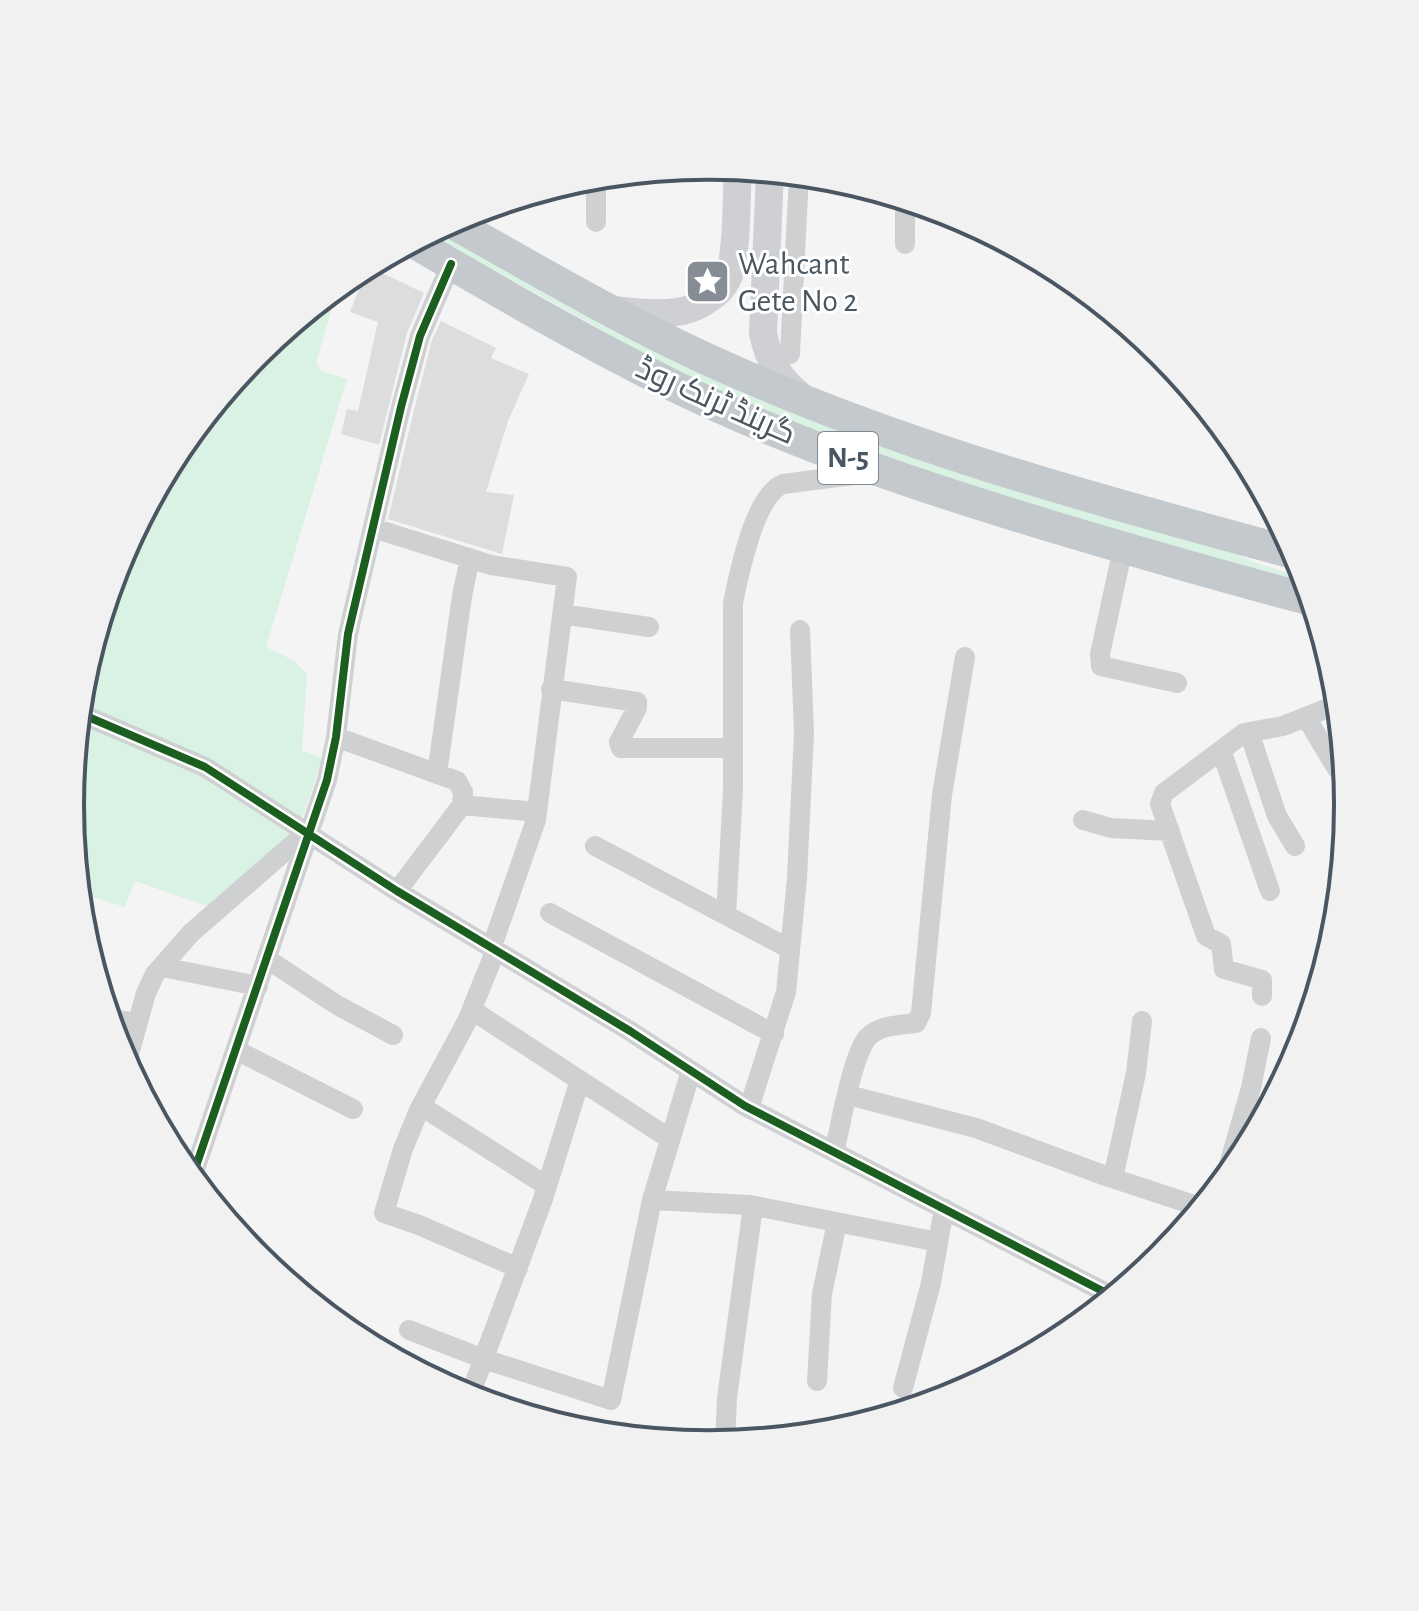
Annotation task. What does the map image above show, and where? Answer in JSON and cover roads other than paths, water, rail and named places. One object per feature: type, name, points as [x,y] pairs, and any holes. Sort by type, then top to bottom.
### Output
[{"type":"highway","name":"گرینڈ ٹرنک روڈ","points":[[465,230],[609,310],[743,376],[811,403],[1001,469],[1279,549]]},
{"type":"highway","name":"گرینڈ ٹرنک روڈ","points":[[425,249],[509,299],[675,386],[866,465],[987,507],[1299,596]]},
{"type":"main road","points":[[609,310],[649,313],[686,311],[722,286],[728,278],[732,260],[737,181]]},
{"type":"main road","points":[[770,183],[763,333],[767,352],[779,377],[811,403]]},
{"type":"street","points":[[790,354],[798,186]]},
{"type":"street","points":[[596,190],[596,222]]},
{"type":"street","points":[[905,211],[905,244]]},
{"type":"street","points":[[197,1164],[327,780],[336,737],[348,634],[373,528],[420,336],[451,264]]},
{"type":"street","points":[[726,915],[733,748],[733,603],[740,573],[761,508],[773,488],[853,475],[866,465]]},
{"type":"street","points":[[373,528],[491,565],[567,577],[537,812],[472,1010],[421,1106],[403,1149],[384,1213],[518,1268]]},
{"type":"street","points":[[1123,548],[1100,654],[1101,666],[1177,683]]},
{"type":"street","points":[[437,774],[470,558]]},
{"type":"street","points":[[562,614],[649,627]]},
{"type":"street","points":[[749,1108],[786,992],[797,878],[804,733],[800,630]]},
{"type":"street","points":[[834,1152],[859,1053],[869,1036],[884,1027],[916,1023],[921,1013],[942,795],[965,657]]},
{"type":"street","points":[[551,689],[637,702],[637,708],[619,742],[621,748],[733,748]]},
{"type":"street","points":[[1262,996],[1262,980],[1224,969],[1221,944],[1206,936],[1160,804],[1164,793],[1249,732],[1283,726],[1327,708]]},
{"type":"street","points":[[1306,717],[1334,764]]},
{"type":"street","points":[[90,718],[205,767],[397,891],[630,1031],[749,1108],[1103,1291]]},
{"type":"street","points":[[1249,732],[1277,816],[1295,846]]},
{"type":"street","points":[[336,737],[457,781],[463,792],[462,805],[397,891]]},
{"type":"street","points":[[1221,750],[1270,891]]},
{"type":"street","points":[[462,805],[537,812]]},
{"type":"street","points":[[1083,820],[1111,828],[1170,831]]},
{"type":"street","points":[[132,1045],[146,993],[162,967],[210,915],[307,832]]},
{"type":"street","points":[[595,846],[790,949]]},
{"type":"street","points":[[550,913],[774,1034]]},
{"type":"street","points":[[267,959],[337,1005],[393,1035]]},
{"type":"street","points":[[162,967],[258,986]]},
{"type":"street","points":[[472,1010],[670,1139]]},
{"type":"street","points":[[122,1021],[138,1023]]},
{"type":"street","points":[[1113,1178],[1136,1073],[1142,1021]]},
{"type":"street","points":[[1234,1146],[1261,1038]]},
{"type":"street","points":[[236,1050],[353,1109]]},
{"type":"street","points":[[409,1330],[484,1359],[611,1400],[652,1200],[691,1071]]},
{"type":"street","points":[[474,1385],[547,1186],[580,1080]]},
{"type":"street","points":[[848,1095],[976,1128],[1191,1204]]},
{"type":"street","points":[[421,1106],[547,1186]]},
{"type":"street","points":[[652,1200],[753,1206],[938,1242]]},
{"type":"street","points":[[726,1431],[727,1398],[753,1206]]},
{"type":"street","points":[[903,1388],[931,1283],[944,1208]]},
{"type":"street","points":[[817,1381],[822,1294],[837,1222]]},
{"type":"place","name":"Wahcant Gete No 2","points":[[707,282]]}]
